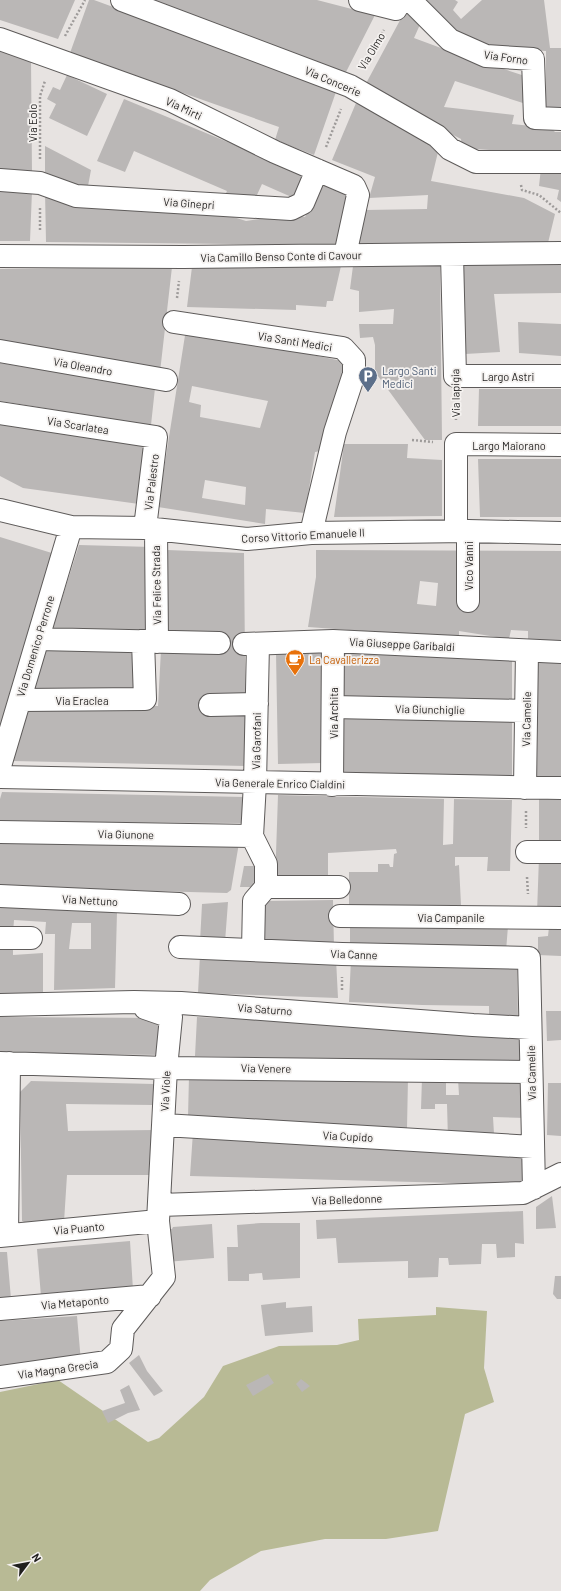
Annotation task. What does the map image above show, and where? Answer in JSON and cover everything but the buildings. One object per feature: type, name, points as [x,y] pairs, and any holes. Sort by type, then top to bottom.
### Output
[{"type":"street","name":"Via Concerie","points":[[122,0],[350,86],[437,136],[450,149],[476,162],[561,162]]},
{"type":"street","points":[[360,0],[403,5]]},
{"type":"street","name":"Via Forno","points":[[403,5],[450,40],[486,56],[533,59],[535,118],[561,119]]},
{"type":"street","name":"Via Mirti","points":[[0,39],[170,100],[275,152],[354,186],[358,195],[345,255]]},
{"type":"street","name":"Via Ginepri","points":[[0,180],[40,183],[76,196],[291,209],[303,203],[317,170]]},
{"type":"street","name":"Via Camillo Benso Conte di Cavour","points":[[0,256],[182,258],[561,253]]},
{"type":"street","name":"Via Iapigia","points":[[452,255],[455,376]]},
{"type":"street","name":"Via Santi Medici","points":[[174,322],[343,348],[354,360],[354,374],[335,432],[311,533]]},
{"type":"street","name":"Via Oleandro","points":[[0,351],[166,380]]},
{"type":"street","name":"Largo Astri","points":[[455,376],[561,376]]},
{"type":"street","name":"Via Scarlatea","points":[[0,413],[156,437]]},
{"type":"street","name":"Via Palestro","points":[[150,528],[156,437]]},
{"type":"street","points":[[456,444],[462,531]]},
{"type":"street","name":"Largo Maiorano","points":[[456,444],[561,445]]},
{"type":"street","name":"Corso Vittorio Emanuele II","points":[[0,510],[71,527],[150,528],[247,539],[311,533],[462,531],[561,532]]},
{"type":"street","name":"Via Domenico Perrone","points":[[0,765],[71,527]]},
{"type":"street","name":"Via Felice Strada","points":[[145,700],[150,642],[150,528]]},
{"type":"street","name":"Vico Vanni","points":[[462,531],[468,601]]},
{"type":"street","points":[[38,639],[219,643]]},
{"type":"street","name":"Via Giuseppe Garibaldi","points":[[251,644],[333,641],[561,652]]},
{"type":"street","name":"Via Archita","points":[[332,784],[333,641]]},
{"type":"street","name":"Via Garofani","points":[[251,644],[256,704],[255,783],[252,836],[266,864],[266,887]]},
{"type":"street","name":"Via Camelie","points":[[526,788],[527,651]]},
{"type":"street","name":"Via Eraclea","points":[[20,700],[145,700]]},
{"type":"street","points":[[210,704],[256,704]]},
{"type":"street","name":"Via Giunchiglie","points":[[333,707],[526,711]]},
{"type":"street","name":"Via Generale Enrico Cialdini","points":[[0,765],[255,783],[561,788]]},
{"type":"street","name":"Via Giunone","points":[[0,832],[252,836]]},
{"type":"street","points":[[527,852],[561,852]]},
{"type":"street","points":[[253,950],[254,901],[266,887],[339,887]]},
{"type":"street","name":"Via Nettuno","points":[[0,896],[179,904]]},
{"type":"street","name":"Via Campanile","points":[[340,916],[561,918]]},
{"type":"street","points":[[0,938],[31,938]]},
{"type":"street","name":"Via Canne","points":[[180,948],[529,958]]},
{"type":"street","name":"Via Camelie","points":[[529,958],[534,1188]]},
{"type":"street","name":"Via Saturno","points":[[0,1005],[134,1002],[181,1003],[530,1028]]},
{"type":"street","name":"Via Viole","points":[[134,1002],[147,1009],[171,1017],[166,1068],[159,1213]]},
{"type":"street","points":[[3,1235],[4,1063]]},
{"type":"street","name":"Via Venere","points":[[4,1063],[166,1068],[531,1072]]},
{"type":"street","name":"Via Cupido","points":[[164,1125],[533,1147]]},
{"type":"street","name":"Via Belledonne","points":[[159,1213],[523,1193],[561,1174]]},
{"type":"street","name":"Via Puanto","points":[[3,1235],[159,1213]]},
{"type":"street","name":"Via Magna Grecia","points":[[0,1377],[107,1362],[121,1349],[123,1329],[164,1277],[159,1213]]},
{"type":"street","name":"Via Metaponto","points":[[0,1309],[150,1296]]},
{"type":"path","name":"Via Eolo","points":[[40,256],[40,96],[54,58],[85,0]]},
{"type":"path","name":"Via Olmo","points":[[317,170],[350,86],[403,5]]},
{"type":"path","points":[[518,163],[522,190],[539,195],[561,213]]},
{"type":"path","name":"Via Iapigia","points":[[455,376],[456,444]]},
{"type":"green space","points":[[436,1307],[487,1311],[484,1368],[494,1402],[465,1414],[438,1531],[386,1539],[325,1539],[261,1551],[210,1580],[200,1591],[0,1591],[0,1392],[58,1380],[148,1442],[159,1438],[204,1397],[223,1366],[279,1346],[337,1345],[359,1340],[358,1319],[436,1315]]},
{"type":"place","name":"Largo Santi Medici","points":[[368,393]]},
{"type":"place","name":"La Cavallerizza","points":[[295,676]]}]
